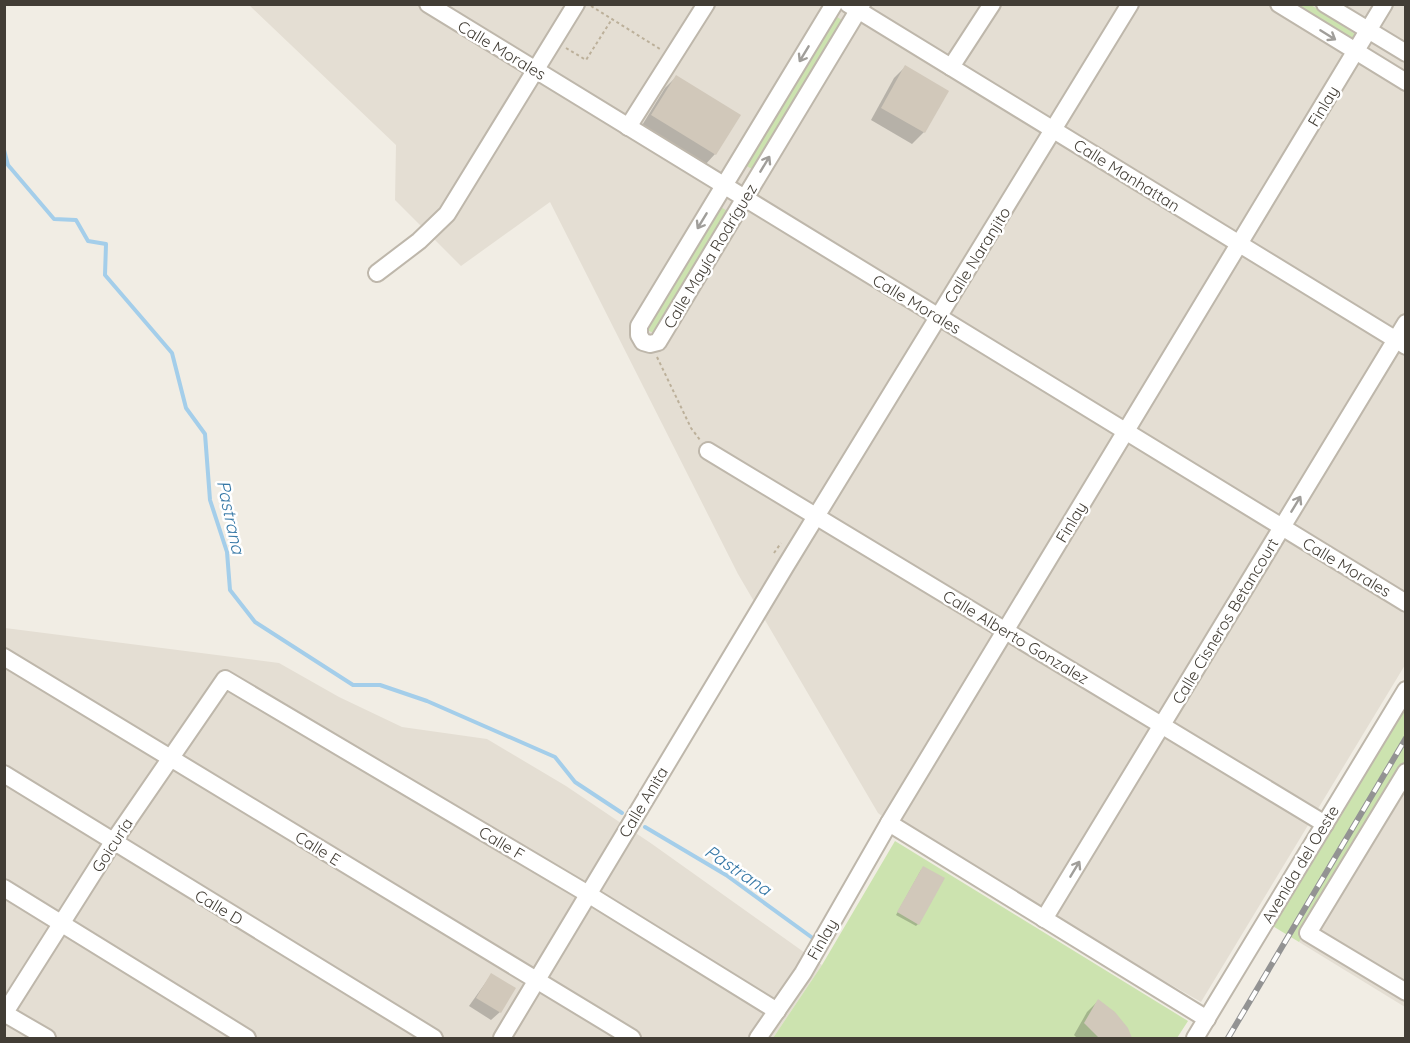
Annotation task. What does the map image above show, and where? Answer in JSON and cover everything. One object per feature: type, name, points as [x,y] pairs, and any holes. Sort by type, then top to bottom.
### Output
[{"type":"street","points":[[377,273],[419,241],[447,214],[576,4]]},
{"type":"street","points":[[628,127],[706,4]]},
{"type":"street","name":"Calle Mayía Rodríguez","points":[[834,4],[639,326],[639,335],[643,342],[650,344],[658,342],[856,7]]},
{"type":"street","points":[[951,67],[992,4]]},
{"type":"street","name":"Calle Naranjito","points":[[785,567],[1130,4]]},
{"type":"street","points":[[1279,4],[1406,82]]},
{"type":"street","points":[[1325,4],[1406,53]]},
{"type":"street","name":"Finlay","points":[[758,1038],[777,1011],[1384,4]]},
{"type":"street","name":"Calle Morales","points":[[437,7],[535,70],[1406,603]]},
{"type":"street","name":"Calle Manhattan","points":[[856,7],[1400,343]]},
{"type":"street","name":"Calle Cisneros Betancourt","points":[[1044,919],[1282,527],[1400,343],[1406,323]]},
{"type":"street","name":"Calle Alberto Gonzalez","points":[[708,451],[1325,824]]},
{"type":"street","name":"Calle Anita","points":[[502,1038],[785,567]]},
{"type":"street","name":"Calle E","points":[[4,657],[536,982],[632,1038]]},
{"type":"street","name":"Calle F","points":[[225,680],[588,894],[777,1011]]},
{"type":"street","name":"Goicuría","points":[[5,1013],[113,842],[225,680]]},
{"type":"street","name":"Avenida del Oeste","points":[[1195,1038],[1406,690]]},
{"type":"street","points":[[1406,772],[1308,933],[1406,992]]},
{"type":"street","name":"Calle D","points":[[4,774],[434,1038]]},
{"type":"street","points":[[889,823],[1207,1019]]},
{"type":"street","points":[[4,888],[247,1038]]},
{"type":"street","points":[[5,1013],[47,1038]]},
{"type":"path","points":[[589,4],[673,57]]},
{"type":"path","points":[[554,40],[586,60],[612,20]]},
{"type":"path","points":[[650,344],[691,428],[708,451]]},
{"type":"shaded area","points":[[249,5],[1405,5],[1405,665],[1201,1002],[899,829],[878,813],[738,574],[550,202],[461,266],[395,200],[396,145]]},
{"type":"shaded area","points":[[5,628],[279,663],[339,697],[402,727],[487,739],[566,786],[652,844],[822,965],[773,1038],[5,1038]]},
{"type":"shaded area","points":[[1405,779],[1405,1007],[1299,942]]},
{"type":"green space","points":[[1290,5],[1311,5],[1358,36],[1355,41]]},
{"type":"green space","points":[[834,15],[845,22],[754,170],[743,164]]},
{"type":"green space","points":[[719,206],[729,212],[655,334],[644,328]]},
{"type":"green space","points":[[1405,703],[1405,764],[1299,942],[1271,925]]},
{"type":"green space","points":[[895,841],[1188,1021],[1177,1038],[773,1038],[822,965]]},
{"type":"building","points":[[905,65],[949,91],[925,133],[881,108]]},
{"type":"building","points":[[676,75],[741,115],[716,155],[651,115]]},
{"type":"building","points":[[923,866],[945,878],[919,925],[897,912]]},
{"type":"building","points":[[491,973],[516,988],[501,1013],[476,998]]},
{"type":"building","points":[[1098,999],[1115,1012],[1128,1028],[1132,1038],[1099,1038],[1084,1023]]},
{"type":"waterway","name":"Pastrana","points":[[4,150],[8,165],[54,219],[76,220],[88,241],[106,244],[105,275],[172,353],[186,408],[205,434],[210,500],[227,552],[230,590],[255,622],[353,685],[380,685],[427,701],[555,757],[575,782],[622,813]]},
{"type":"waterway","name":"Pastrana","points":[[645,827],[726,875],[814,939]]},
{"type":"railway","points":[[1228,1038],[1406,738]]}]
